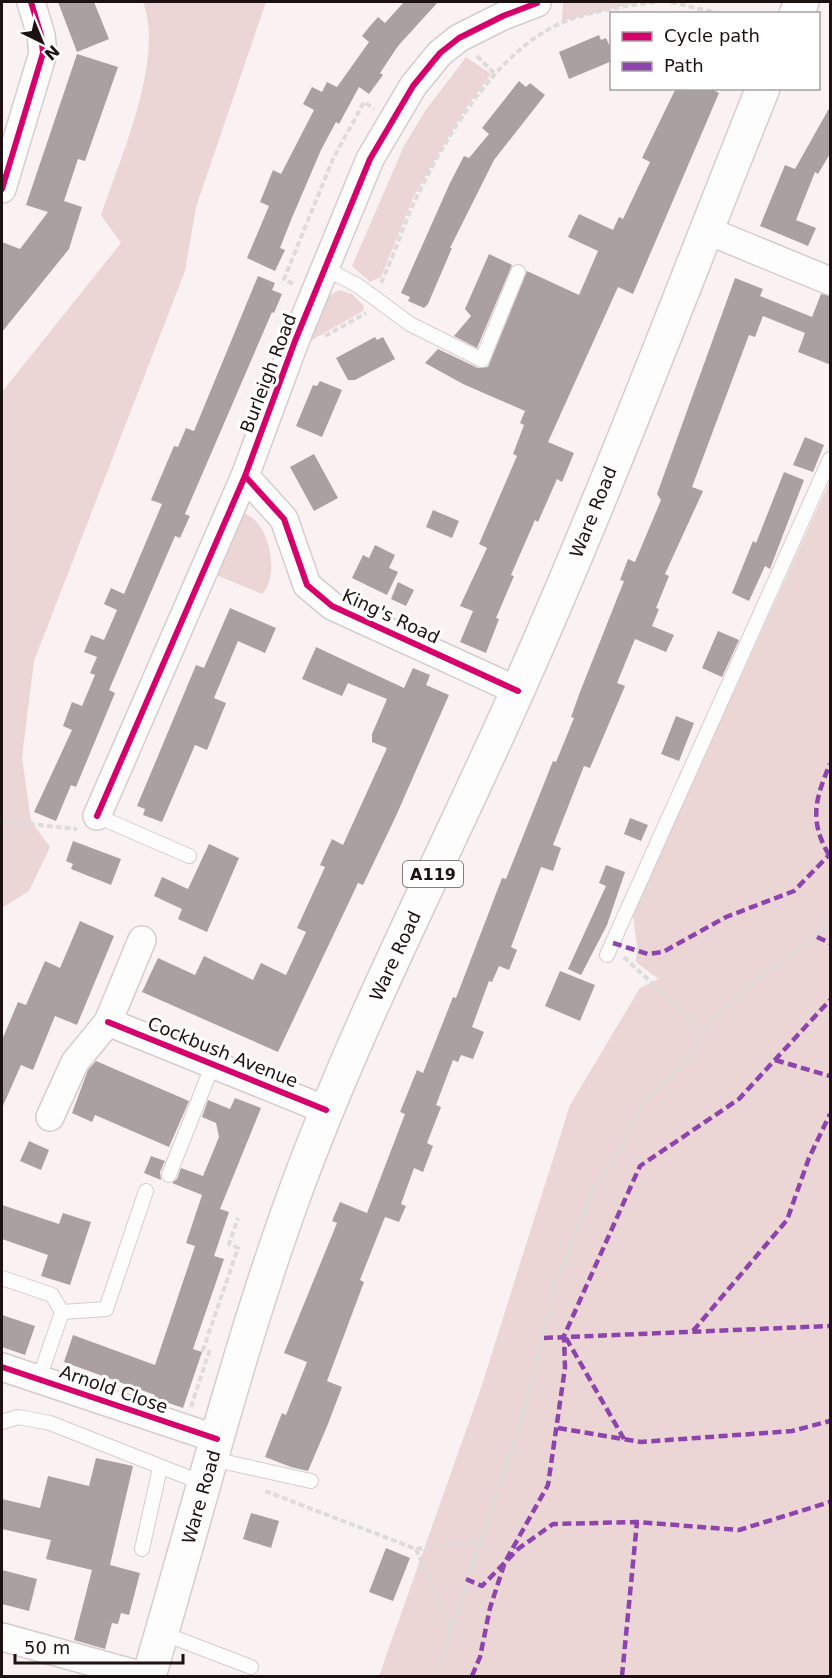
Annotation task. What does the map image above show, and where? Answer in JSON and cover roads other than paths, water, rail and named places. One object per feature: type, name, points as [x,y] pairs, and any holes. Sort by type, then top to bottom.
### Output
[{"type":"main road","name":"Ware Road","points":[[149,1677],[266,1277],[326,1110],[518,691],[609,473],[762,90]]},
{"type":"street","points":[[2,189],[43,53],[41,34],[31,2]]},
{"type":"street","name":"Burleigh Road","points":[[97,816],[245,476],[295,341],[370,159],[419,78],[440,52],[459,38],[502,16],[537,3]]},
{"type":"street","points":[[706,230],[831,281]]},
{"type":"street","name":"King's Road","points":[[245,476],[284,519],[307,585],[332,606],[518,691]]},
{"type":"street","points":[[51,1117],[75,1062],[108,1022],[142,940]]},
{"type":"street","name":"Cockbush Avenue","points":[[108,1022],[326,1110]]},
{"type":"street","name":"Arnold Close","points":[[2,1367],[183,1428],[211,1461]]},
{"type":"street","points":[[2,1637],[143,1677]]},
{"type":"lane","points":[[324,268],[357,285],[410,324],[482,360],[518,272]]},
{"type":"lane","points":[[609,952],[831,459]]},
{"type":"lane","points":[[97,816],[189,856]]},
{"type":"lane","points":[[169,1175],[213,1064]]},
{"type":"lane","points":[[62,1312],[106,1309],[146,1191]]},
{"type":"lane","points":[[2,1278],[52,1295],[62,1312],[39,1379]]},
{"type":"lane","points":[[2,1422],[18,1417],[50,1423],[160,1468],[211,1461],[311,1481]]},
{"type":"lane","points":[[142,1549],[160,1468]]},
{"type":"lane","points":[[162,1633],[251,1667]]}]
